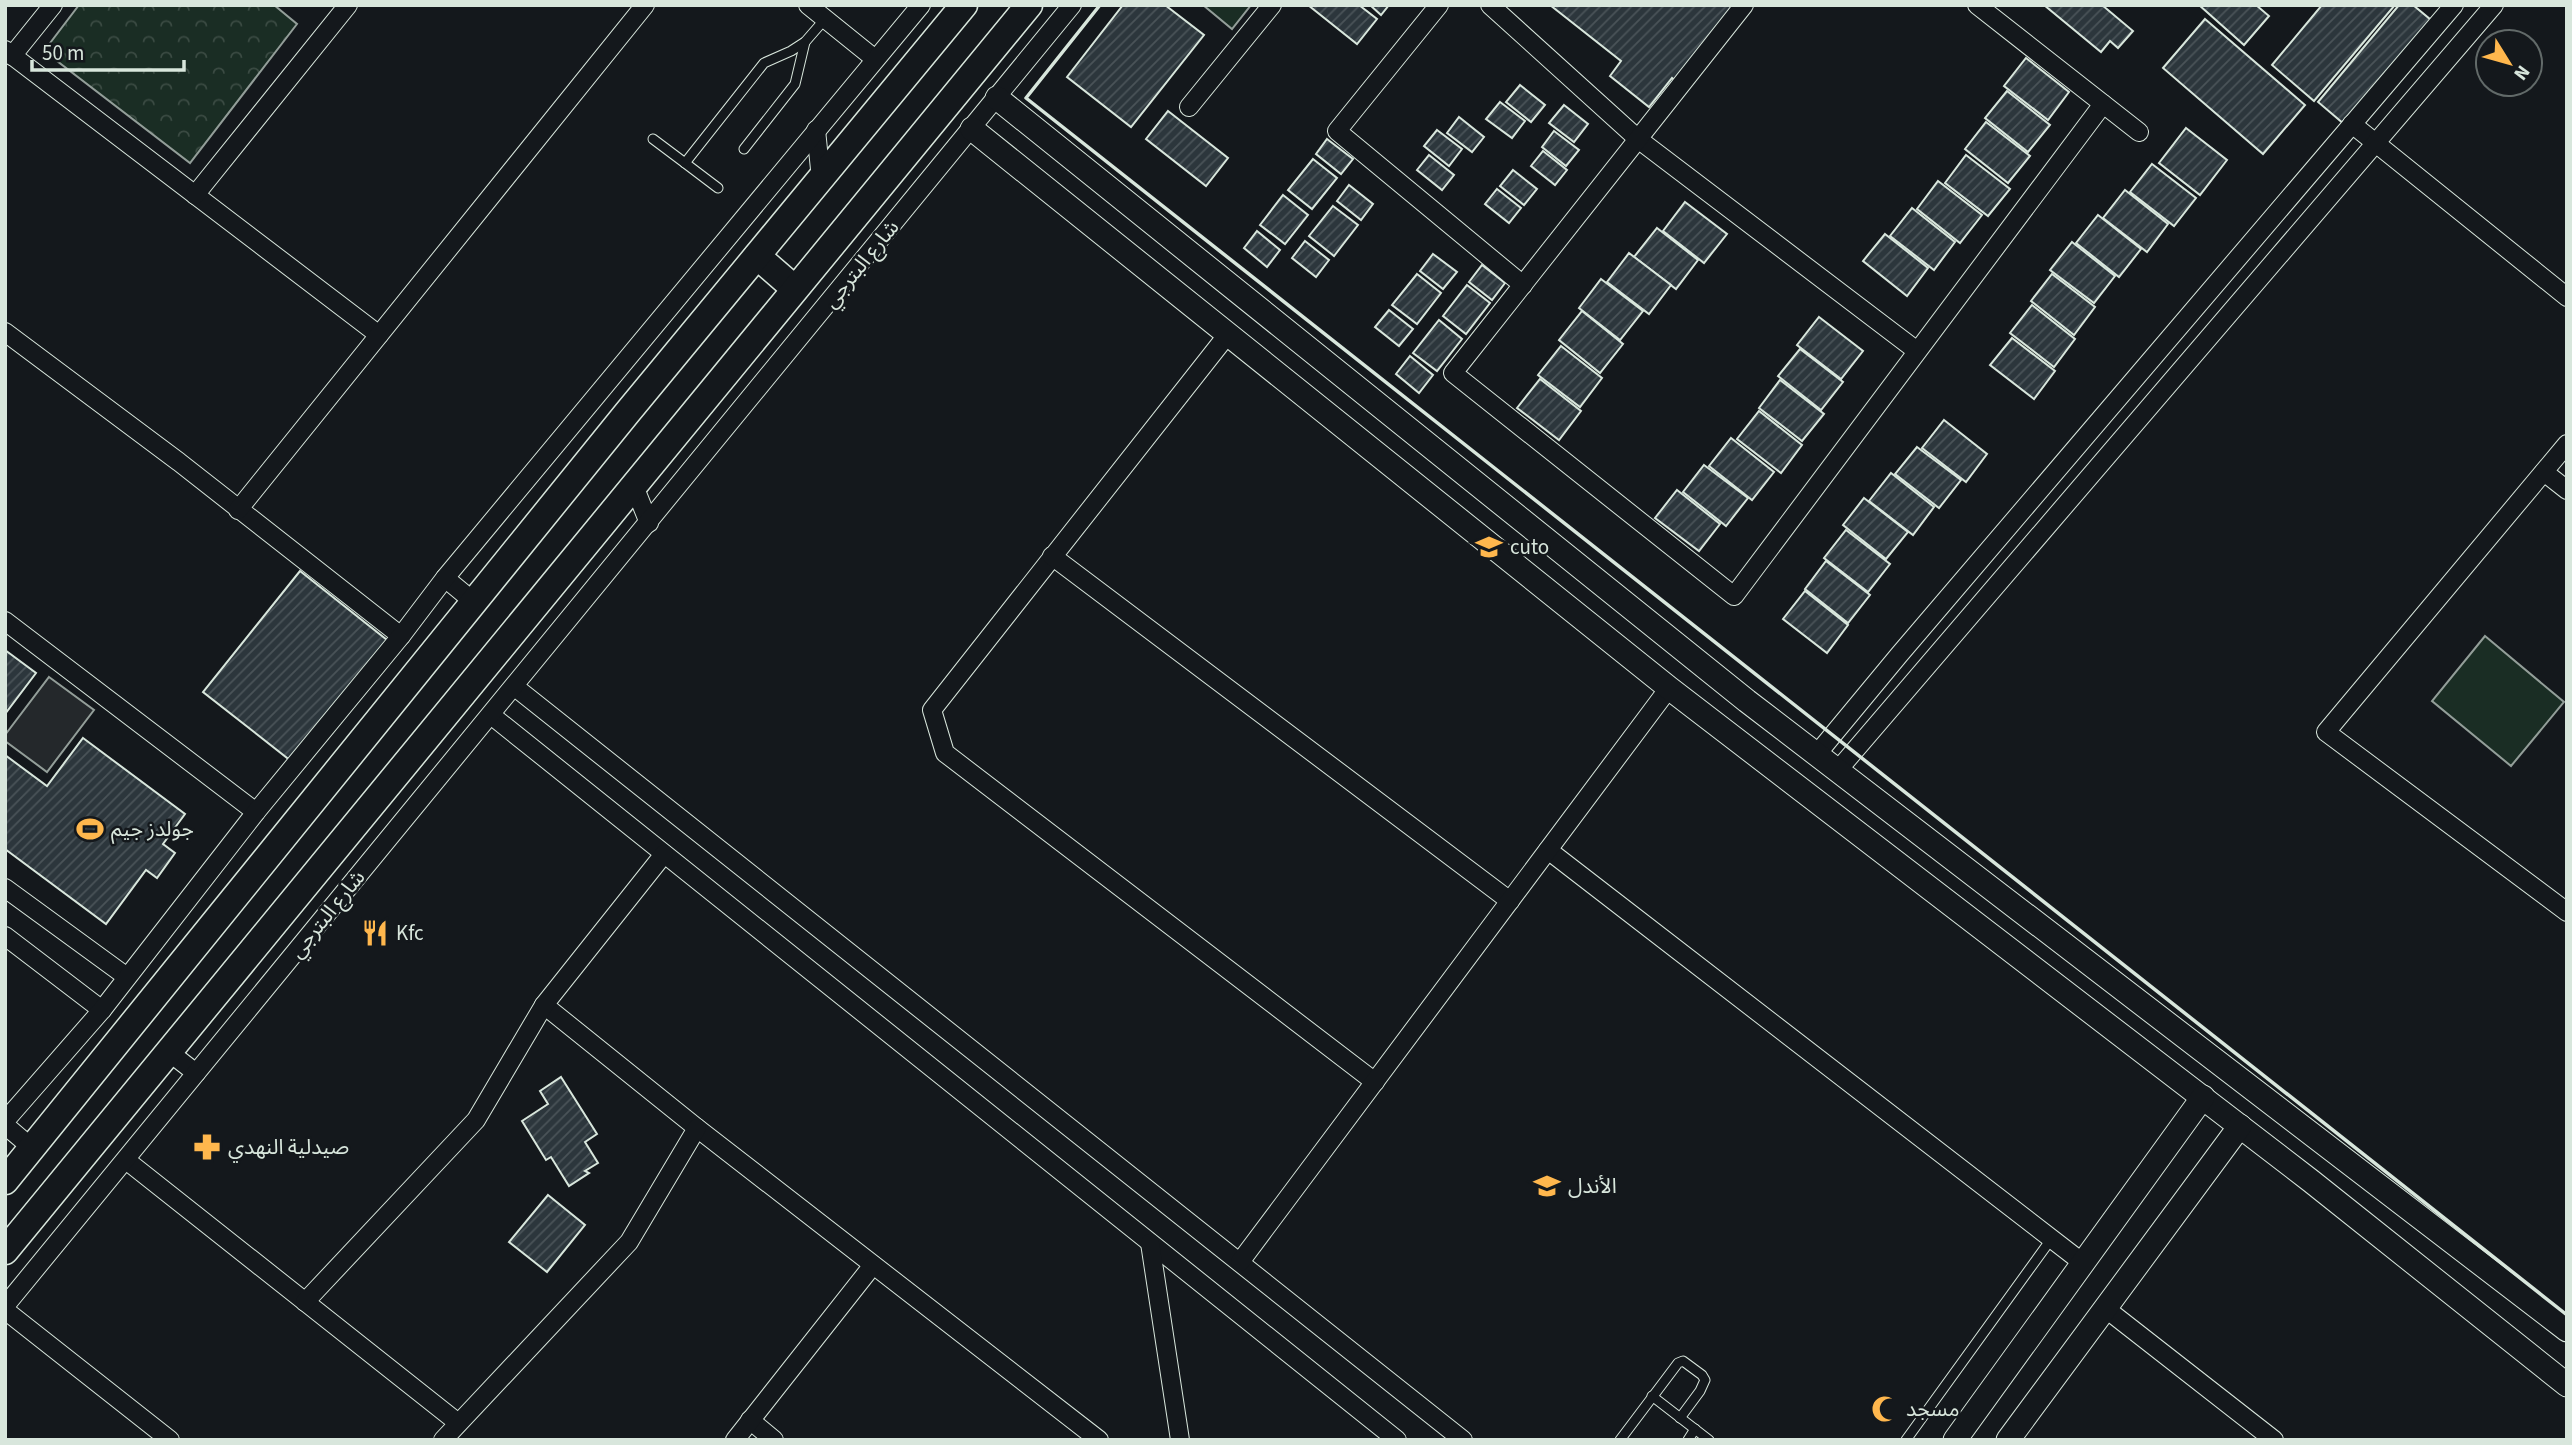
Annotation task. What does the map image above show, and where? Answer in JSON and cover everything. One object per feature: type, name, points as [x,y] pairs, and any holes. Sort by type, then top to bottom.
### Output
[{"type":"main road","points":[[5,1181],[474,602],[964,5]]},
{"type":"main road","name":"شارع البترجي","points":[[5,1251],[1029,5]]},
{"type":"main road","points":[[757,256],[795,289]]},
{"type":"street","points":[[53,5],[9,53],[379,335]]},
{"type":"street","points":[[195,195],[348,5]]},
{"type":"street","points":[[238,509],[645,5]]},
{"type":"street","points":[[808,5],[875,59]]},
{"type":"street","points":[[32,1149],[5,1123],[102,1010],[256,812],[401,636],[445,578],[921,5]]},
{"type":"street","name":"شارع البترجي","points":[[5,1308],[1072,5]]},
{"type":"street","points":[[1189,107],[1272,5]]},
{"type":"street","points":[[1438,5],[1337,131],[1523,285]]},
{"type":"street","points":[[1490,5],[1638,139],[1917,351]]},
{"type":"street","points":[[1744,5],[1453,373],[1734,596],[2103,104]]},
{"type":"street","points":[[1977,5],[2139,132]]},
{"type":"street","points":[[1817,754],[2454,5]]},
{"type":"street","points":[[1815,799],[2494,5]]},
{"type":"street","points":[[997,98],[1747,701],[2567,1330]]},
{"type":"street","points":[[2352,124],[2567,297]]},
{"type":"street","points":[[972,129],[1669,688],[2203,1097],[2567,1385]]},
{"type":"street","points":[[816,130],[821,179]]},
{"type":"street","points":[[5,332],[178,462],[401,636]]},
{"type":"street","points":[[1228,334],[932,710],[944,753],[1375,1082]]},
{"type":"street","points":[[2567,444],[2326,732],[2567,912]]},
{"type":"street","points":[[2544,472],[2567,490]]},
{"type":"street","points":[[634,486],[649,523]]},
{"type":"street","points":[[1052,556],[1510,901]]},
{"type":"street","points":[[445,578],[474,602]]},
{"type":"street","points":[[5,621],[256,812]]},
{"type":"street","points":[[515,687],[1462,1440]]},
{"type":"street","points":[[1240,1262],[1669,688]]},
{"type":"street","points":[[491,715],[1397,1440]]},
{"type":"street","points":[[1548,850],[2083,1262]]},
{"type":"street","points":[[305,1302],[476,1120],[544,1005],[664,854]]},
{"type":"street","points":[[5,888],[127,978]]},
{"type":"street","points":[[5,936],[102,1010]]},
{"type":"street","points":[[544,1005],[697,1128],[1099,1440]]},
{"type":"street","points":[[169,1052],[196,1073]]},
{"type":"street","points":[[1955,1440],[2203,1097]]},
{"type":"street","points":[[2008,1440],[2240,1126]]},
{"type":"street","points":[[443,1440],[457,1422],[629,1242],[697,1128]]},
{"type":"street","points":[[126,1160],[457,1422]]},
{"type":"street","points":[[1150,1242],[1180,1440]]},
{"type":"street","points":[[735,1440],[873,1265]]},
{"type":"street","points":[[5,1308],[170,1440]]},
{"type":"street","points":[[2105,1308],[2274,1440]]},
{"type":"street","points":[[750,1420],[774,1440]]},
{"type":"lane","points":[[685,163],[764,62],[805,42],[825,19]]},
{"type":"lane","points":[[744,149],[795,84],[805,42]]},
{"type":"lane","points":[[653,139],[718,188]]},
{"type":"lane","points":[[1911,1438],[2052,1238]]},
{"type":"lane","points":[[1619,1440],[1678,1363],[1683,1361],[1705,1380],[1679,1418]]},
{"type":"lane","points":[[1652,1396],[1709,1440]]},
{"type":"lane","points":[[1688,1440],[1695,1429]]},
{"type":"green space","points":[[79,5],[274,5],[297,24],[190,163],[44,51]]},
{"type":"green space","points":[[1203,5],[1251,5],[1232,29]]},
{"type":"green space","points":[[2485,636],[2564,702],[2511,766],[2432,701]]},
{"type":"shaded area","points":[[49,677],[94,710],[47,772],[5,741],[5,735]]},
{"type":"building","points":[[1123,5],[1165,5],[1204,35],[1131,127],[1067,77]]},
{"type":"building","points":[[1308,5],[1359,5],[1377,19],[1357,44]]},
{"type":"building","points":[[1370,5],[1389,5],[1381,15]]},
{"type":"building","points":[[1550,5],[1740,5],[1678,83],[1672,78],[1649,107],[1610,76],[1621,61]]},
{"type":"building","points":[[2044,5],[2102,5],[2133,31],[2118,48],[2110,41],[2101,52]]},
{"type":"building","points":[[2199,5],[2256,5],[2269,16],[2244,45]]},
{"type":"building","points":[[2322,5],[2395,5],[2314,101],[2272,65]]},
{"type":"building","points":[[2399,5],[2413,5],[2431,20],[2344,124],[2318,102]]},
{"type":"building","points":[[2205,19],[2305,105],[2263,154],[2163,68]]},
{"type":"building","points":[[2026,58],[2069,92],[2048,120],[2004,86]]},
{"type":"building","points":[[1520,85],[1545,105],[1531,122],[1506,102]]},
{"type":"building","points":[[2007,91],[2050,125],[2028,152],[1985,118]]},
{"type":"building","points":[[1500,102],[1525,121],[1512,138],[1486,119]]},
{"type":"building","points":[[1564,105],[1588,124],[1574,142],[1549,123]]},
{"type":"building","points":[[1168,111],[1228,158],[1206,186],[1146,139]]},
{"type":"building","points":[[1459,117],[1484,137],[1472,152],[1447,133]]},
{"type":"building","points":[[1986,122],[2030,156],[2008,183],[1965,149]]},
{"type":"building","points":[[2186,128],[2227,160],[2200,195],[2159,163]]},
{"type":"building","points":[[1437,130],[1462,149],[1449,166],[1424,146]]},
{"type":"building","points":[[1554,131],[1579,150],[1566,166],[1542,147]]},
{"type":"building","points":[[1327,139],[1353,159],[1341,174],[1316,154]]},
{"type":"building","points":[[1543,151],[1567,170],[1555,185],[1531,166]]},
{"type":"building","points":[[1429,155],[1454,175],[1442,190],[1417,170]]},
{"type":"building","points":[[1966,155],[2010,189],[1988,216],[1945,183]]},
{"type":"building","points":[[1313,159],[1337,178],[1312,209],[1288,190]]},
{"type":"building","points":[[2152,164],[2196,198],[2174,226],[2130,192]]},
{"type":"building","points":[[1513,170],[1537,189],[1524,205],[1500,186]]},
{"type":"building","points":[[1938,181],[1982,215],[1960,243],[1917,209]]},
{"type":"building","points":[[1349,185],[1373,204],[1361,220],[1337,201]]},
{"type":"building","points":[[1497,189],[1521,208],[1509,223],[1485,204]]},
{"type":"building","points":[[2125,190],[2168,224],[2147,252],[2103,218]]},
{"type":"building","points":[[1283,195],[1308,215],[1285,244],[1260,225]]},
{"type":"building","points":[[1685,202],[1727,234],[1704,263],[1663,231]]},
{"type":"building","points":[[1333,206],[1358,225],[1334,256],[1309,236]]},
{"type":"building","points":[[1912,208],[1955,242],[1934,270],[1890,236]]},
{"type":"building","points":[[2098,215],[2141,249],[2119,277],[2076,243]]},
{"type":"building","points":[[1657,228],[1698,260],[1676,289],[1634,257]]},
{"type":"building","points":[[1257,231],[1280,250],[1267,267],[1244,248]]},
{"type":"building","points":[[1885,234],[1928,268],[1907,296],[1863,261]]},
{"type":"building","points":[[1305,241],[1329,260],[1316,277],[1292,258]]},
{"type":"building","points":[[2072,242],[2115,276],[2094,303],[2050,270]]},
{"type":"building","points":[[1629,253],[1671,285],[1649,314],[1607,282]]},
{"type":"building","points":[[1433,254],[1457,272],[1443,289],[1420,271]]},
{"type":"building","points":[[1482,265],[1505,283],[1492,300],[1469,282]]},
{"type":"building","points":[[1417,274],[1441,293],[1417,324],[1392,305]]},
{"type":"building","points":[[2052,274],[2095,307],[2074,335],[2031,301]]},
{"type":"building","points":[[1601,279],[1643,311],[1620,340],[1579,308]]},
{"type":"building","points":[[1467,285],[1490,303],[1466,334],[1443,316]]},
{"type":"building","points":[[2032,305],[2075,339],[2054,367],[2010,333]]},
{"type":"building","points":[[1389,310],[1413,329],[1399,346],[1375,327]]},
{"type":"building","points":[[1582,311],[1623,344],[1600,373],[1559,340]]},
{"type":"building","points":[[1819,317],[1863,351],[1841,379],[1797,345]]},
{"type":"building","points":[[1439,320],[1462,339],[1437,371],[1413,353]]},
{"type":"building","points":[[2012,338],[2055,371],[2034,399],[1990,365]]},
{"type":"building","points":[[1561,346],[1602,378],[1580,407],[1538,375]]},
{"type":"building","points":[[1800,349],[1843,382],[1821,410],[1778,376]]},
{"type":"building","points":[[1410,356],[1433,375],[1419,393],[1396,374]]},
{"type":"building","points":[[1540,379],[1581,411],[1559,440],[1517,408]]},
{"type":"building","points":[[1780,380],[1824,414],[1802,441],[1759,408]]},
{"type":"building","points":[[1759,411],[1802,445],[1781,473],[1737,439]]},
{"type":"building","points":[[1944,420],[1987,454],[1966,482],[1922,448]]},
{"type":"building","points":[[1731,438],[1774,472],[1752,500],[1709,466]]},
{"type":"building","points":[[1917,447],[1961,480],[1939,508],[1895,474]]},
{"type":"building","points":[[1704,465],[1748,498],[1726,526],[1683,492]]},
{"type":"building","points":[[1891,473],[1934,507],[1913,535],[1869,501]]},
{"type":"building","points":[[1677,490],[1720,524],[1699,551],[1655,518]]},
{"type":"building","points":[[1864,498],[1908,532],[1886,559],[1843,525]]},
{"type":"building","points":[[1846,530],[1890,564],[1868,592],[1824,558]]},
{"type":"building","points":[[1826,561],[1870,595],[1848,623],[1805,589]]},
{"type":"building","points":[[300,571],[387,640],[291,761],[203,692]]},
{"type":"building","points":[[1805,591],[1848,625],[1827,653],[1783,619]]},
{"type":"building","points":[[5,650],[36,673],[5,714]]},
{"type":"building","name":"جولدز جيم","points":[[83,738],[185,814],[163,844],[175,853],[157,878],[146,870],[106,924],[5,849],[5,755],[47,786]]},
{"type":"building","points":[[561,1077],[597,1134],[585,1142],[598,1163],[585,1171],[589,1173],[569,1186],[551,1157],[546,1160],[522,1121],[548,1104],[540,1091]]},
{"type":"building","points":[[548,1195],[585,1225],[547,1272],[509,1242]]},
{"type":"wall","points":[[1100,5],[1026,98],[2567,1315]]},
{"type":"place","name":"cuto","points":[[1489,547]]},
{"type":"place","name":"جولدز جيم","points":[[90,829]]},
{"type":"place","name":"Kfc","points":[[375,933]]},
{"type":"place","name":"صيدلية النهدي","points":[[207,1147]]},
{"type":"place","name":"الأندل","points":[[1547,1186]]},
{"type":"place","name":"مسجد","points":[[1885,1409]]}]
